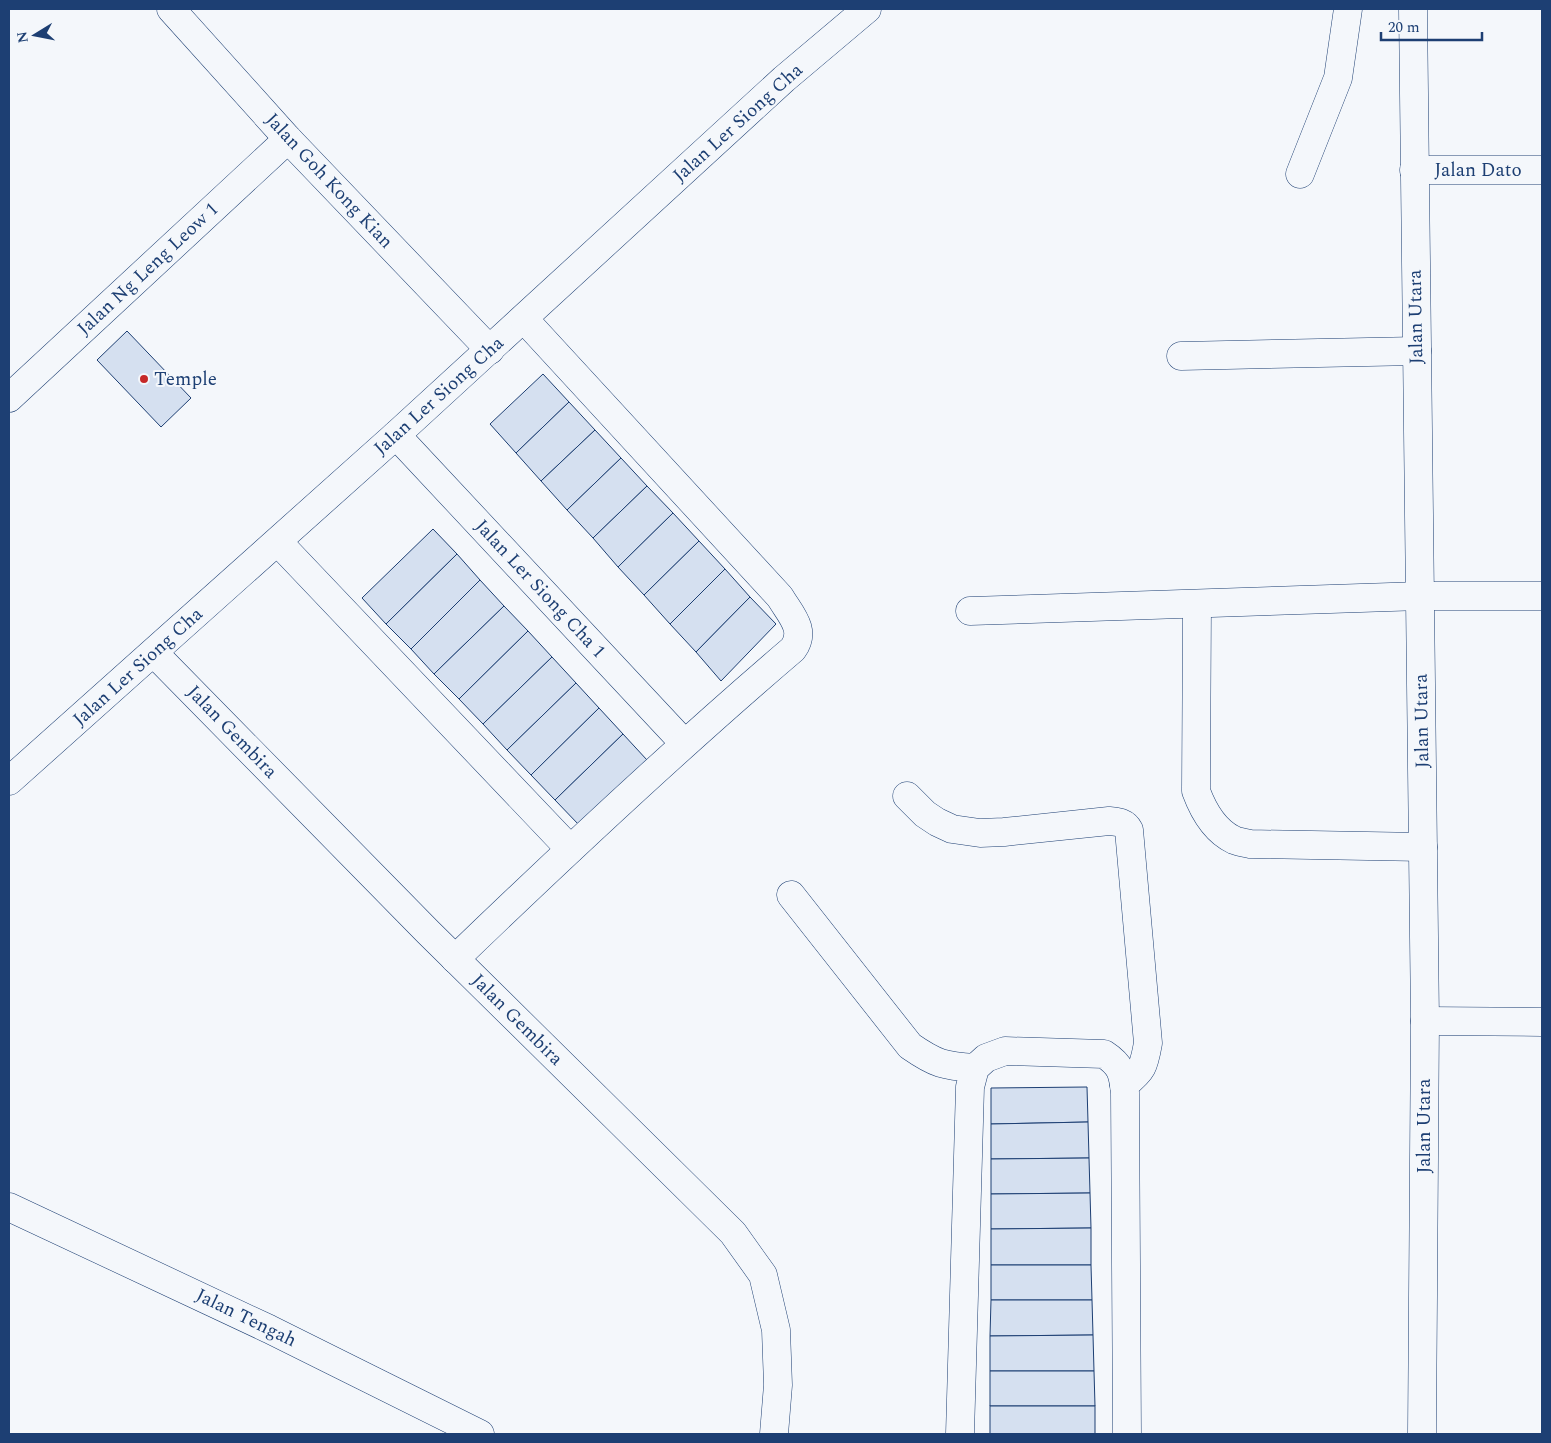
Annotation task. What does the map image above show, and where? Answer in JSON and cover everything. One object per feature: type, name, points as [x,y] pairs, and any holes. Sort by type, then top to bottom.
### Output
[{"type":"street","name":"Jalan Goh Kong Kian","points":[[171,9],[288,139],[490,350]]},
{"type":"street","name":"Jalan Ler Siong Cha","points":[[9,781],[278,542],[490,350],[784,79],[867,9]]},
{"type":"street","points":[[1300,174],[1338,78],[1348,9]]},
{"type":"street","name":"Jalan Utara","points":[[1413,9],[1425,1021],[1422,1434]]},
{"type":"street","name":"Jalan Ng Leng Leow 1","points":[[9,398],[288,139]]},
{"type":"street","name":"Jalan Dato","points":[[1414,170],[1542,170]]},
{"type":"street","points":[[455,958],[570,849],[799,641],[799,628],[780,597],[524,319]]},
{"type":"street","points":[[1181,356],[1417,351]]},
{"type":"street","name":"Jalan Ler Siong Cha 1","points":[[396,435],[684,744]]},
{"type":"street","points":[[278,542],[570,849]]},
{"type":"street","points":[[970,611],[1421,596],[1542,596]]},
{"type":"street","points":[[1197,604],[1196,791],[1208,816],[1234,840],[1250,844],[1423,847]]},
{"type":"street","name":"Jalan Gembira","points":[[154,652],[455,958],[733,1233],[763,1275],[776,1330],[778,1385],[774,1434]]},
{"type":"street","points":[[906,796],[925,814],[952,829],[980,833],[1109,821],[1127,825],[1130,830],[1148,1043],[1144,1064],[1137,1076],[1124,1085]]},
{"type":"street","points":[[791,895],[910,1046],[930,1060],[949,1066],[975,1068]]},
{"type":"street","points":[[1425,1021],[1542,1022]]},
{"type":"street","points":[[960,1434],[970,1087],[975,1068],[986,1058],[1005,1051],[1104,1054],[1116,1062],[1123,1076],[1127,1434]]},
{"type":"street","name":"Jalan Tengah","points":[[9,1207],[269,1328],[480,1434]]},
{"type":"building","name":"Temple","points":[[127,331],[191,398],[161,427],[97,360]]},
{"type":"building","points":[[543,374],[569,402],[516,453],[490,424]]},
{"type":"building","points":[[569,402],[595,430],[541,481],[516,453]]},
{"type":"building","points":[[595,430],[621,458],[567,510],[541,481]]},
{"type":"building","points":[[621,458],[647,486],[593,538],[567,510]]},
{"type":"building","points":[[647,486],[673,513],[618,567],[593,538]]},
{"type":"building","points":[[673,513],[699,541],[644,595],[618,567]]},
{"type":"building","points":[[433,529],[457,554],[386,624],[362,598]]},
{"type":"building","points":[[699,541],[725,569],[670,624],[644,595]]},
{"type":"building","points":[[457,554],[480,580],[411,649],[386,624]]},
{"type":"building","points":[[725,569],[750,597],[696,652],[670,624]]},
{"type":"building","points":[[480,580],[504,606],[434,674],[411,649]]},
{"type":"building","points":[[750,597],[776,624],[721,681],[696,652]]},
{"type":"building","points":[[504,606],[528,631],[459,699],[434,674]]},
{"type":"building","points":[[528,631],[552,657],[483,724],[459,699]]},
{"type":"building","points":[[552,657],[576,683],[507,750],[483,724]]},
{"type":"building","points":[[576,683],[599,708],[531,775],[507,750]]},
{"type":"building","points":[[599,708],[623,734],[555,800],[531,775]]},
{"type":"building","points":[[623,734],[647,760],[579,825],[555,800]]},
{"type":"building","points":[[1087,1087],[1088,1122],[991,1124],[991,1088]]},
{"type":"building","points":[[1088,1122],[1089,1158],[991,1159],[991,1124]]},
{"type":"building","points":[[1089,1158],[1090,1193],[991,1194],[991,1159]]},
{"type":"building","points":[[1090,1193],[1091,1228],[991,1229],[991,1194]]},
{"type":"building","points":[[1091,1228],[1091,1265],[991,1265],[991,1229]]},
{"type":"building","points":[[991,1265],[1091,1265],[1092,1300],[991,1300]]},
{"type":"building","points":[[991,1300],[1092,1300],[1093,1335],[990,1336]]},
{"type":"building","points":[[1093,1335],[1094,1371],[990,1371],[990,1336]]},
{"type":"building","points":[[990,1371],[1094,1371],[1095,1406],[990,1406]]},
{"type":"building","points":[[990,1406],[1095,1406],[1095,1434],[990,1434]]},
{"type":"place","name":"Temple","points":[[144,379]]}]
